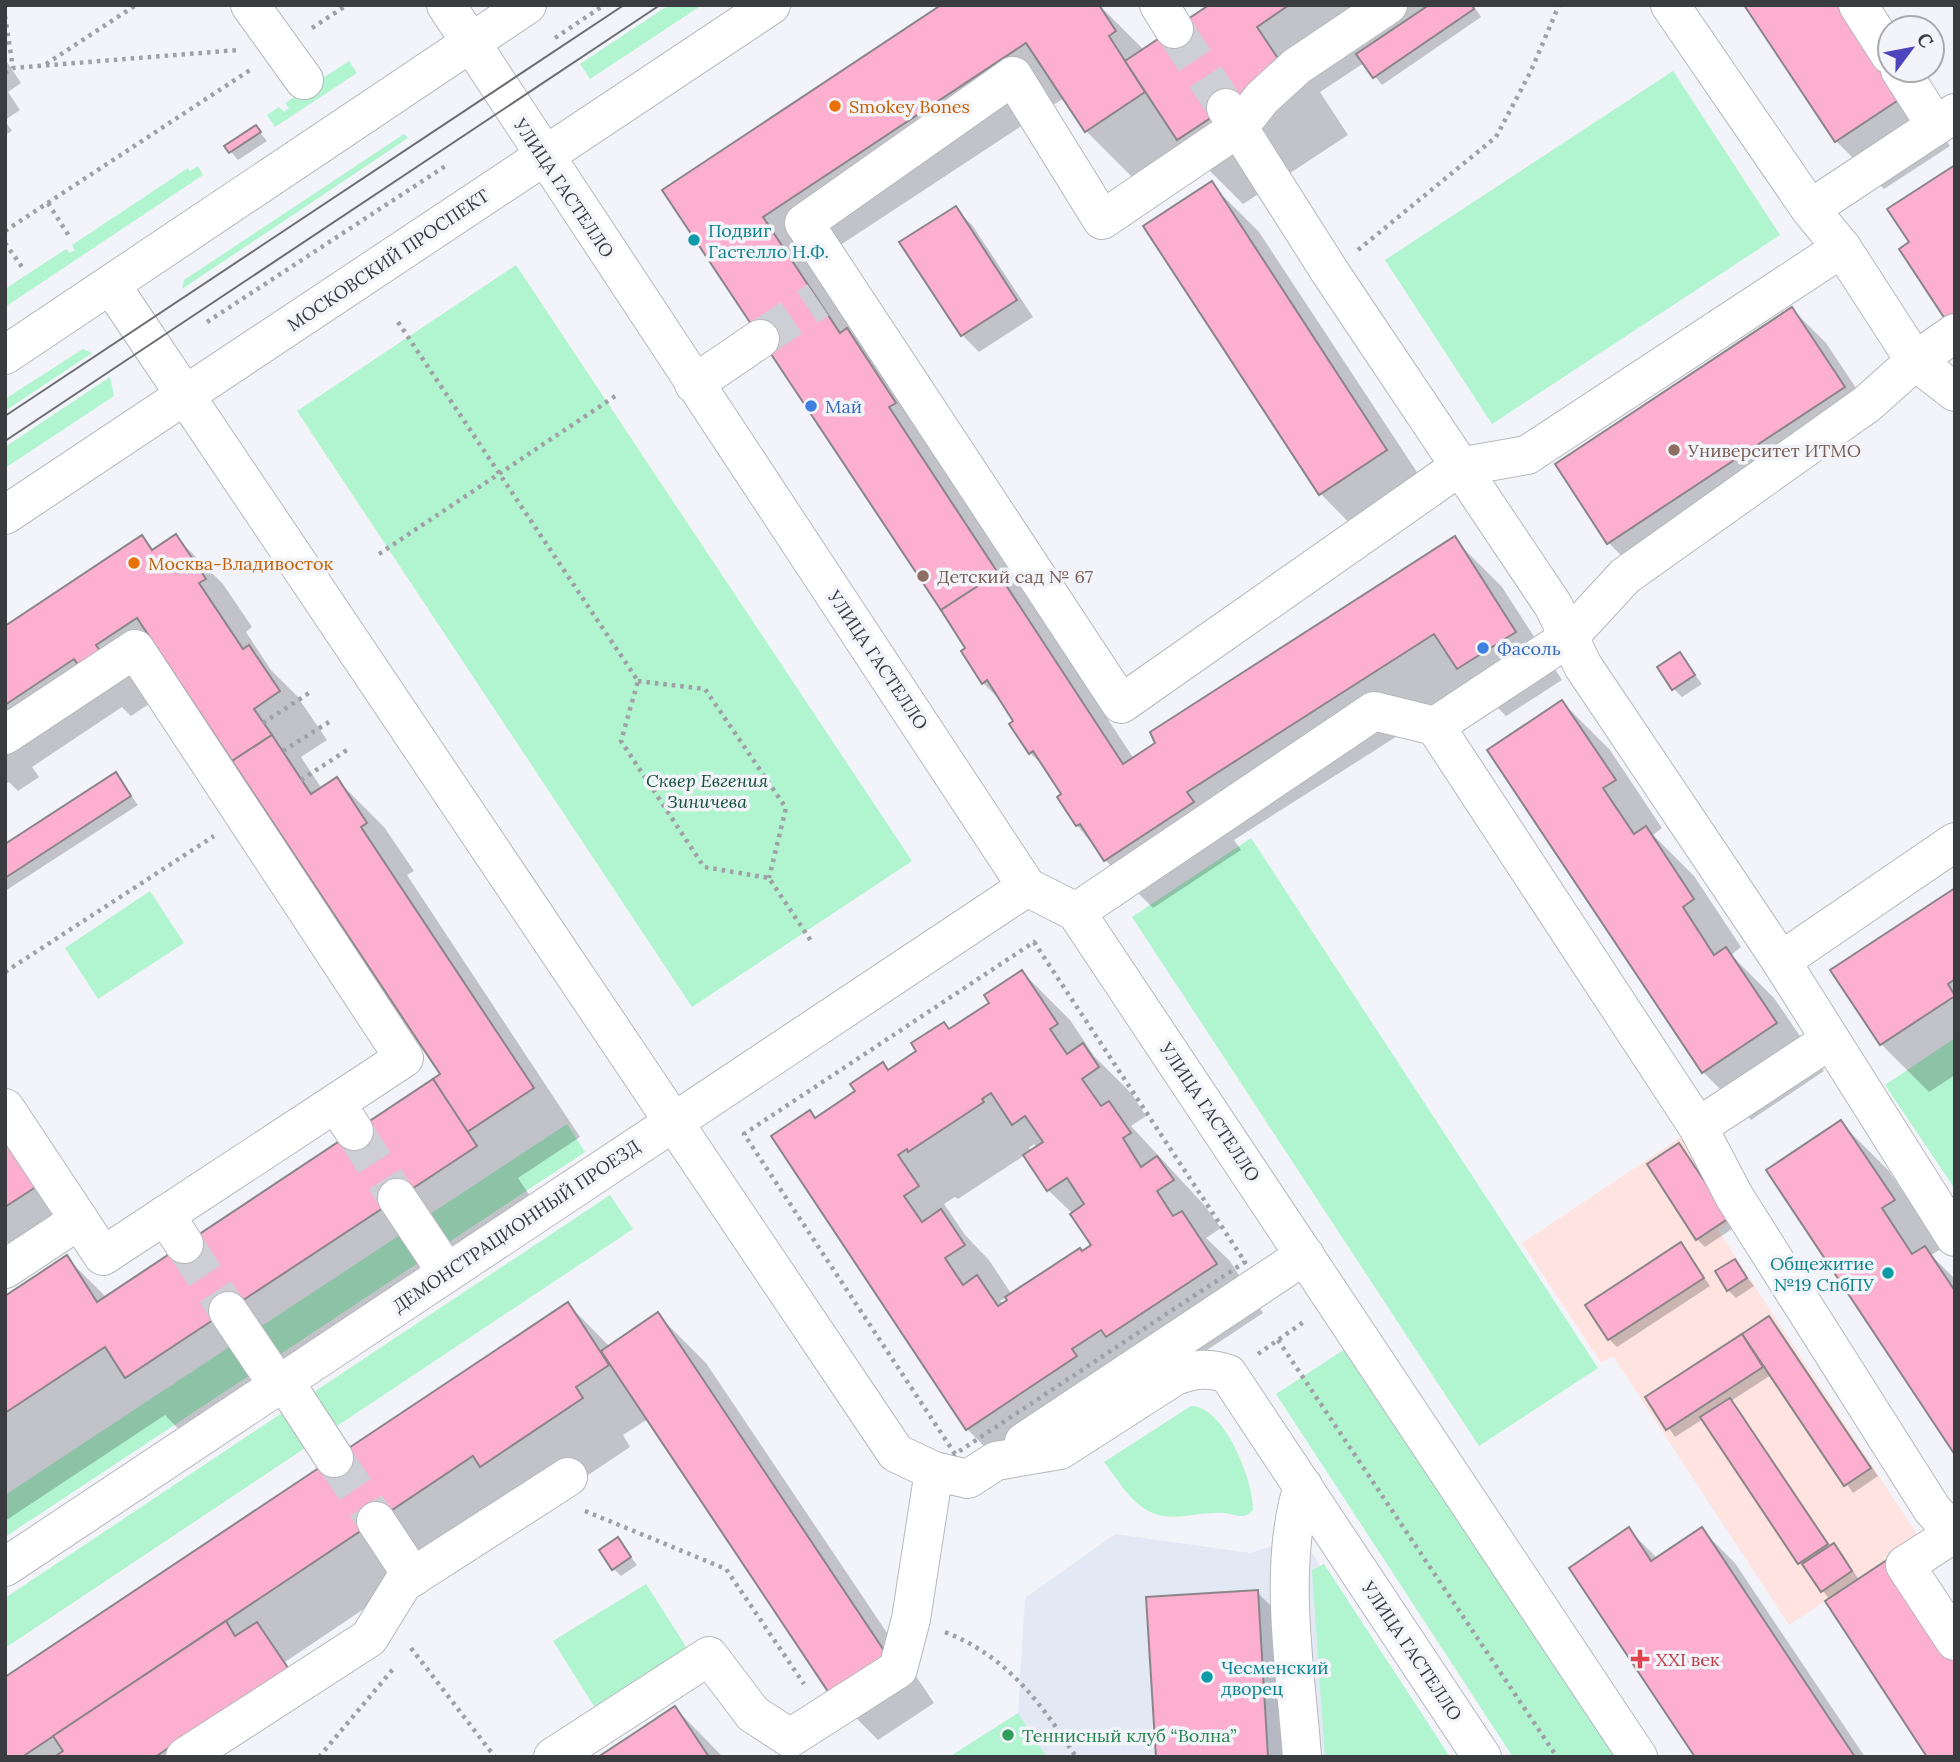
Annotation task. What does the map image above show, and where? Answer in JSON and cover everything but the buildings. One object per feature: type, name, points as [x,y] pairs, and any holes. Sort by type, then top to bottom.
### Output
[{"type":"street","points":[[250,5],[304,80]]},
{"type":"street","name":"УЛИЦА ГАСТЕЛЛО","points":[[446,5],[1027,887],[1076,912],[1638,1757]]},
{"type":"street","points":[[5,355],[527,5]]},
{"type":"street","name":"МОСКОВСКИЙ ПРОСПЕКТ","points":[[5,516],[771,5]]},
{"type":"street","points":[[1388,5],[1297,66],[1262,98],[1233,117],[1102,220],[1013,76],[804,223],[830,292],[1121,704],[1459,467],[1527,455],[1842,248]]},
{"type":"street","points":[[1670,5],[1810,209],[1842,248],[1915,361],[1955,392]]},
{"type":"street","points":[[1858,5],[1876,33]]},
{"type":"street","points":[[1810,209],[1945,120],[1913,84]]},
{"type":"street","points":[[1233,117],[1330,272],[1553,606],[1583,666],[1781,961],[1955,1237]]},
{"type":"street","points":[[111,285],[896,1453],[934,1471],[968,1479],[1305,1255]]},
{"type":"street","points":[[1436,726],[1567,638],[1625,576],[1867,404],[1915,361],[1955,333]]},
{"type":"street","points":[[694,384],[760,339]]},
{"type":"street","points":[[5,735],[135,649],[404,1058],[345,1117],[175,1230],[103,1256],[5,1108]]},
{"type":"street","points":[[1076,912],[1374,711],[1436,726],[1698,1127],[1742,1208],[1932,1509],[1954,1533],[1905,1564],[1955,1641]]},
{"type":"street","points":[[1781,961],[1955,842]]},
{"type":"street","name":"ДЕМОНСТРАЦИОННЫЙ ПРОЕЗД","points":[[5,1567],[1027,887]]},
{"type":"street","points":[[1698,1127],[1830,1040]]},
{"type":"street","points":[[397,1198],[447,1273]]},
{"type":"street","points":[[5,1269],[79,1220]]},
{"type":"street","points":[[228,1311],[334,1458]]},
{"type":"street","points":[[996,1461],[1060,1450],[1175,1376],[1204,1369],[1228,1374]]},
{"type":"street","name":"УЛИЦА ГАСТЕЛЛО","points":[[1228,1374],[1482,1757]]},
{"type":"street","points":[[553,1757],[709,1656],[753,1714],[790,1738],[898,1669],[911,1619],[934,1471]]},
{"type":"street","points":[[185,1757],[369,1638],[403,1583],[555,1485]]},
{"type":"street","points":[[1302,1757],[1291,1595],[1295,1512],[1303,1486]]},
{"type":"street","points":[[376,1521],[413,1577]]},
{"type":"path","points":[[45,65],[136,5]]},
{"type":"path","points":[[303,34],[346,5]]},
{"type":"path","points":[[555,38],[604,5]]},
{"type":"path","points":[[1330,272],[1496,137],[1531,71],[1559,5]]},
{"type":"path","points":[[5,16],[13,68]]},
{"type":"path","points":[[5,73],[13,68],[240,50]]},
{"type":"path","points":[[5,231],[258,64]]},
{"type":"path","points":[[207,322],[447,165]]},
{"type":"path","points":[[48,203],[69,236]]},
{"type":"path","points":[[5,243],[22,267]]},
{"type":"path","points":[[398,322],[638,681],[705,689],[786,808],[769,878]]},
{"type":"path","points":[[379,554],[617,395]]},
{"type":"path","points":[[638,681],[621,741],[696,855],[704,867],[769,878],[813,944]]},
{"type":"path","points":[[263,723],[309,692]]},
{"type":"path","points":[[282,751],[329,722]]},
{"type":"path","points":[[301,780],[347,750]]},
{"type":"path","points":[[5,972],[245,816]]},
{"type":"path","points":[[1034,943],[1245,1262],[955,1454],[744,1134],[1034,943]]},
{"type":"path","points":[[1228,1374],[1336,1300]]},
{"type":"path","points":[[1278,1340],[1557,1757]]},
{"type":"path","points":[[555,1485],[726,1569],[825,1716]]},
{"type":"path","points":[[388,1608],[411,1648],[495,1757]]},
{"type":"path","points":[[911,1619],[956,1636],[989,1654],[1038,1699],[1076,1757]]},
{"type":"path","points":[[403,1658],[411,1648]]},
{"type":"path","points":[[319,1757],[394,1668]]},
{"type":"shaded area","points":[[1681,1137],[1734,1219],[1718,1230],[1920,1539],[1789,1625],[1613,1356],[1601,1363],[1522,1243]]},
{"type":"shaded area","points":[[1115,1534],[1251,1553],[1301,1536],[1445,1757],[1047,1757],[1018,1713],[1025,1598]]},
{"type":"green space","points":[[669,5],[702,5],[590,79],[580,64]]},
{"type":"green space","points":[[349,61],[357,73],[275,127],[267,115],[279,107],[284,112],[289,108],[285,103]]},
{"type":"green space","points":[[1673,71],[1780,235],[1492,424],[1385,260]]},
{"type":"green space","points":[[404,134],[408,138],[182,289],[184,280]]},
{"type":"green space","points":[[198,166],[203,175],[5,307],[5,289],[66,249],[70,253],[75,250],[72,245],[188,168],[190,171]]},
{"type":"green space","name":"Сквер Евгения Зиничева","points":[[516,265],[912,861],[692,1007],[297,411]]},
{"type":"green space","points":[[83,349],[92,353],[5,411],[5,399]]},
{"type":"green space","points":[[110,377],[114,396],[5,468],[5,447]]},
{"type":"green space","points":[[1251,838],[1598,1368],[1479,1446],[1132,917]]},
{"type":"green space","points":[[150,891],[184,943],[98,999],[65,948]]},
{"type":"green space","points":[[1955,1038],[1955,1189],[1885,1085]]},
{"type":"green space","points":[[567,1124],[585,1152],[440,1248],[421,1220]]},
{"type":"green space","points":[[610,1195],[633,1229],[328,1432],[305,1398]]},
{"type":"green space","points":[[406,1231],[424,1259],[270,1361],[251,1333]]},
{"type":"green space","points":[[237,1342],[256,1371],[5,1537],[5,1495]]},
{"type":"green space","points":[[1345,1349],[1617,1757],[1513,1757],[1276,1394]]},
{"type":"green space","points":[[1191,1406],[1203,1409],[1215,1418],[1235,1447],[1243,1464],[1252,1497],[1253,1510],[1250,1513],[1240,1516],[1216,1513],[1170,1517],[1153,1513],[1129,1495],[1104,1462]]},
{"type":"green space","points":[[291,1407],[314,1442],[5,1648],[5,1598]]},
{"type":"green space","points":[[1324,1564],[1450,1757],[1325,1757],[1312,1570]]},
{"type":"green space","points":[[646,1584],[690,1653],[597,1711],[553,1641]]},
{"type":"green space","name":"Теннисный клуб “Волна”","points":[[1018,1713],[1047,1757],[949,1757]]},
{"type":"tunnel","points":[[1174,29],[1226,108]]},
{"type":"tunnel","points":[[760,339],[818,300]]},
{"type":"tunnel","points":[[354,1131],[397,1198]]},
{"type":"tunnel","points":[[184,1244],[228,1311]]},
{"type":"tunnel","points":[[334,1458],[376,1521]]},
{"type":"tram line","points":[[5,416],[624,5]]},
{"type":"tram line","points":[[5,441],[660,5]]},
{"type":"place","name":"Smokey Bones","points":[[835,106]]},
{"type":"place","name":"Подвиг Гастелло Н.Ф.","points":[[694,240]]},
{"type":"place","name":"Май","points":[[811,406]]},
{"type":"place","name":"Университет ИТМО","points":[[1674,450]]},
{"type":"place","name":"Москва-Владивосток","points":[[134,563]]},
{"type":"place","name":"Детский сад № 67","points":[[923,576]]},
{"type":"place","name":"Фасоль","points":[[1483,648]]},
{"type":"place","name":"Общежитие №19 СпбПУ","points":[[1888,1273]]},
{"type":"place","name":"XXI век","points":[[1640,1659]]},
{"type":"place","name":"Чесменский дворец","points":[[1207,1677]]},
{"type":"place","name":"Теннисный клуб “Волна”","points":[[1008,1735]]}]
